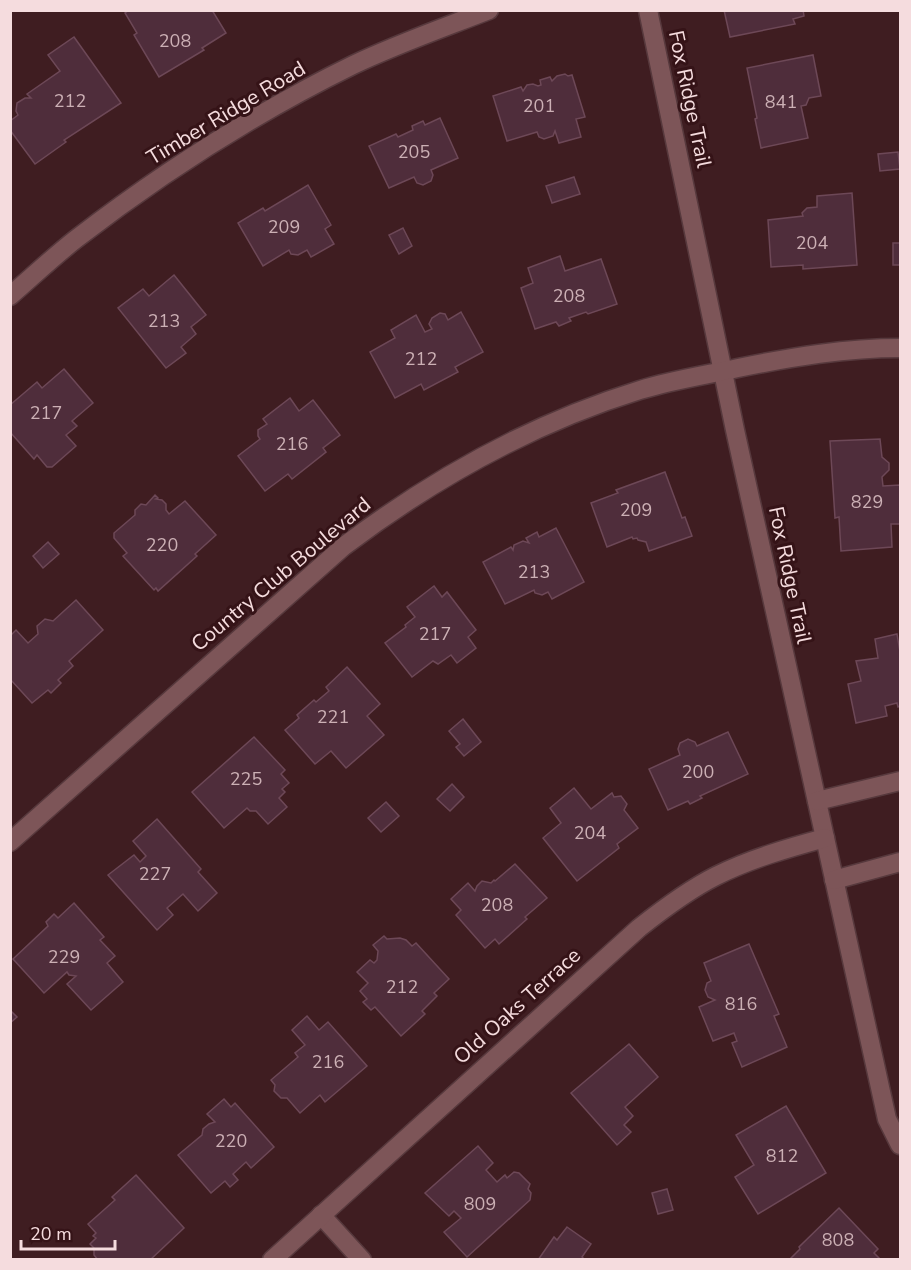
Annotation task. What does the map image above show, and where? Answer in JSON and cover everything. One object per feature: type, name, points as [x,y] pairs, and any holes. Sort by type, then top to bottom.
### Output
[{"type":"street","name":"Timber Ridge Road","points":[[10,296],[74,240],[186,159],[244,123],[354,65],[489,10]]},
{"type":"street","name":"Fox Ridge Trail","points":[[648,10],[887,1119],[900,1145]]},
{"type":"street","name":"Country Club Boulevard","points":[[10,842],[253,624],[344,546],[387,514],[480,458],[548,425],[600,403],[643,389],[776,360],[863,348],[900,348]]},
{"type":"street","points":[[817,801],[900,782]]},
{"type":"street","name":"Old Oaks Terrace","points":[[272,1260],[639,928],[676,900],[716,876],[780,851],[825,838]]},
{"type":"street","points":[[834,880],[900,862]]},
{"type":"street","points":[[321,1215],[362,1260]]},
{"type":"building","points":[[129,10],[212,10],[226,33],[202,48],[204,50],[159,77],[134,35],[137,33],[125,13]]},
{"type":"building","points":[[724,10],[803,10],[804,16],[793,19],[795,24],[730,37]]},
{"type":"building","points":[[74,37],[121,103],[64,140],[66,142],[35,164],[10,130],[10,121],[18,115],[17,103],[25,98],[31,98],[27,94],[60,71],[48,55]]},
{"type":"building","points":[[813,55],[821,96],[809,98],[806,105],[801,106],[808,138],[761,148],[747,68]]},
{"type":"building","points":[[572,75],[585,117],[576,119],[581,137],[559,143],[555,131],[553,136],[544,139],[539,137],[537,132],[507,141],[493,96],[521,87],[523,91],[527,85],[538,86],[541,85],[540,80],[550,77],[552,81],[557,76]]},
{"type":"building","points":[[440,118],[458,158],[431,170],[433,175],[431,181],[423,185],[417,183],[414,177],[389,188],[369,146],[396,134],[398,137],[413,130],[412,126],[423,121],[425,125]]},
{"type":"building","points":[[898,152],[900,169],[880,171],[878,154]]},
{"type":"building","points":[[574,177],[580,194],[552,203],[546,186]]},
{"type":"building","points":[[308,185],[331,225],[325,229],[334,244],[311,257],[307,250],[298,255],[291,254],[289,250],[263,266],[238,223],[263,208],[265,211]]},
{"type":"building","points":[[852,193],[857,265],[803,269],[803,265],[771,267],[768,220],[803,216],[802,213],[807,208],[817,207],[817,196]]},
{"type":"building","points":[[403,228],[412,246],[399,254],[389,235]]},
{"type":"building","points":[[893,243],[900,243],[900,265],[893,265]]},
{"type":"building","points":[[560,256],[565,271],[601,259],[617,304],[569,318],[571,321],[559,326],[556,322],[535,329],[521,288],[533,283],[528,268]]},
{"type":"building","points":[[174,275],[206,315],[191,327],[196,334],[181,347],[186,353],[166,368],[118,308],[143,289],[149,296]]},
{"type":"building","points":[[461,312],[483,352],[455,367],[458,372],[424,390],[421,384],[395,398],[370,352],[395,338],[391,330],[416,315],[425,332],[432,329],[429,324],[432,318],[440,313],[445,314],[448,320]]},
{"type":"building","points":[[64,369],[93,403],[72,421],[77,426],[66,435],[76,446],[52,467],[47,467],[37,455],[34,459],[10,432],[10,405],[37,382],[42,388]]},
{"type":"building","points":[[290,398],[299,411],[313,400],[340,435],[323,448],[326,452],[292,479],[288,474],[265,491],[238,456],[260,439],[258,430],[267,424],[263,419]]},
{"type":"building","points":[[880,439],[882,457],[889,463],[889,470],[882,477],[883,486],[900,485],[900,524],[891,524],[892,547],[841,551],[839,517],[835,518],[830,441]]},
{"type":"building","points":[[665,472],[682,518],[685,517],[692,536],[649,551],[646,542],[632,537],[607,547],[591,503],[618,493],[616,490]]},
{"type":"building","points":[[155,495],[158,498],[156,499],[166,504],[169,514],[185,501],[216,535],[195,554],[197,556],[158,591],[156,588],[154,590],[123,556],[127,553],[114,538],[114,533],[135,515],[135,510],[141,504],[146,505]]},
{"type":"building","points":[[556,528],[584,582],[552,599],[548,592],[542,595],[535,593],[534,590],[505,604],[483,562],[511,547],[513,550],[514,545],[523,541],[529,543],[526,538],[537,532],[539,537]]},
{"type":"building","points":[[48,542],[59,554],[43,568],[33,556]]},
{"type":"building","points":[[434,586],[442,597],[447,592],[476,630],[468,637],[476,648],[457,663],[451,655],[438,664],[433,661],[412,677],[385,643],[415,617],[407,607]]},
{"type":"building","points":[[76,600],[103,630],[69,661],[73,666],[58,680],[61,683],[51,693],[48,690],[32,703],[10,679],[10,636],[16,630],[28,643],[38,634],[37,626],[45,619],[53,621]]},
{"type":"building","points":[[897,634],[900,652],[900,706],[898,707],[897,703],[885,706],[887,716],[856,723],[848,684],[861,681],[856,661],[878,658],[875,639]]},
{"type":"building","points":[[347,667],[380,704],[367,716],[384,735],[346,768],[331,751],[315,764],[285,730],[299,718],[297,715],[329,691],[326,687]]},
{"type":"building","points":[[463,719],[481,742],[464,756],[456,747],[460,744],[449,731]]},
{"type":"building","points":[[728,732],[748,774],[700,796],[702,798],[690,804],[688,801],[668,810],[649,769],[680,755],[678,749],[680,743],[688,739],[695,742],[697,746]]},
{"type":"building","points":[[254,737],[285,770],[281,774],[289,783],[282,789],[285,792],[279,798],[287,807],[268,824],[256,811],[250,811],[247,808],[224,828],[192,792]]},
{"type":"building","points":[[452,784],[464,797],[450,811],[437,799]]},
{"type":"building","points":[[574,788],[591,809],[612,793],[614,797],[621,796],[627,804],[624,810],[638,828],[617,844],[619,848],[577,881],[543,838],[561,823],[550,808]]},
{"type":"building","points":[[386,802],[399,816],[381,832],[368,818]]},
{"type":"building","points":[[157,819],[201,869],[198,872],[217,893],[198,911],[183,894],[167,908],[173,915],[157,930],[108,875],[134,855],[140,862],[146,856],[133,841]]},
{"type":"building","points":[[515,864],[547,898],[499,944],[495,939],[485,948],[456,915],[461,910],[451,899],[468,883],[475,891],[482,881],[491,883],[495,881]]},
{"type":"building","points":[[74,903],[104,937],[100,940],[115,956],[107,963],[123,982],[91,1010],[67,984],[76,976],[69,975],[67,972],[44,993],[13,959],[48,926],[46,922],[54,914],[58,918]]},
{"type":"building","points":[[384,936],[387,939],[406,940],[412,946],[416,943],[449,979],[434,993],[437,996],[422,1011],[425,1014],[401,1036],[375,1007],[371,1010],[363,1002],[367,999],[360,991],[368,983],[357,972],[370,960],[374,963],[377,960],[378,951],[373,945]]},
{"type":"building","points":[[749,944],[779,1014],[774,1016],[787,1047],[742,1067],[732,1043],[737,1041],[734,1033],[713,1041],[699,1007],[715,1000],[708,997],[705,990],[707,983],[711,981],[704,963]]},
{"type":"building","points":[[10,1010],[17,1017],[10,1023]]},
{"type":"building","points":[[307,1016],[319,1030],[328,1022],[367,1066],[325,1102],[320,1095],[300,1113],[287,1098],[281,1098],[274,1091],[275,1085],[271,1080],[298,1057],[295,1053],[305,1045],[292,1030]]},
{"type":"building","points":[[629,1044],[658,1077],[625,1107],[633,1116],[624,1125],[631,1132],[617,1145],[571,1093]]},
{"type":"building","points":[[224,1099],[231,1107],[235,1103],[274,1147],[251,1168],[246,1162],[233,1174],[238,1180],[230,1187],[225,1181],[211,1193],[178,1155],[202,1135],[203,1129],[215,1122],[207,1114]]},
{"type":"building","points":[[786,1106],[826,1173],[758,1214],[735,1177],[754,1165],[736,1135]]},
{"type":"building","points":[[478,1146],[493,1163],[486,1170],[497,1182],[505,1175],[507,1178],[514,1172],[519,1173],[530,1184],[528,1189],[531,1193],[530,1200],[467,1257],[444,1232],[461,1218],[454,1211],[449,1216],[425,1193]]},
{"type":"building","points":[[136,1175],[184,1228],[150,1260],[98,1260],[90,1244],[96,1238],[93,1236],[96,1233],[88,1224],[115,1200],[112,1197]]},
{"type":"building","points":[[667,1189],[673,1210],[658,1214],[652,1193]]},
{"type":"building","points":[[839,1208],[878,1249],[874,1253],[881,1260],[789,1260],[800,1249],[799,1247]]},
{"type":"building","points":[[567,1227],[591,1244],[582,1257],[585,1260],[538,1260],[554,1237],[557,1240]]}]
